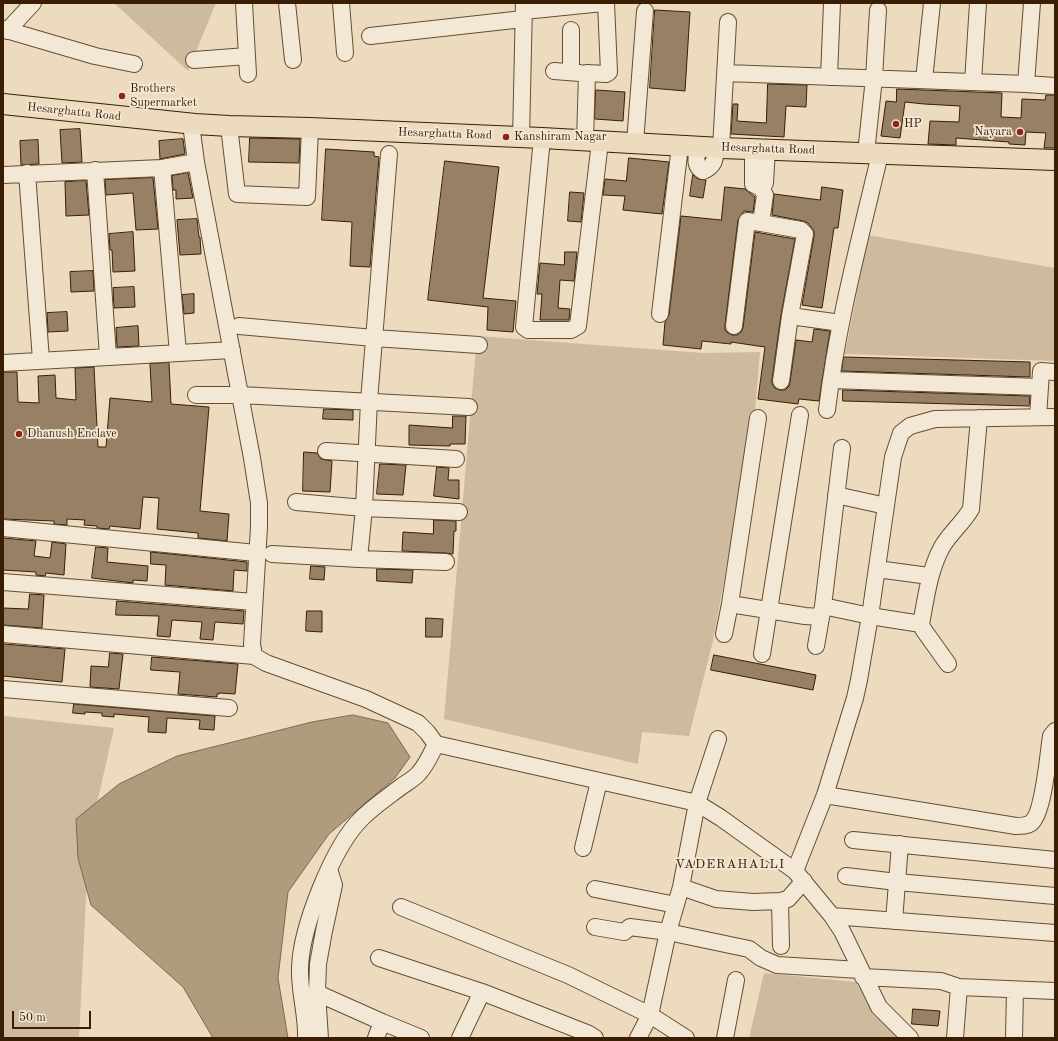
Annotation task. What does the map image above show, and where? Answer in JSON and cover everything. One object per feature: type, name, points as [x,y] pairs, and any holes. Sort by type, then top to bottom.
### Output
[{"type":"main road","name":"Hesarghatta Road","points":[[3,104],[191,124],[542,138],[704,147],[1055,160]]},
{"type":"street","points":[[33,3],[5,30],[95,56],[134,64]]},
{"type":"street","points":[[244,3],[248,74]]},
{"type":"street","points":[[287,3],[293,60]]},
{"type":"street","points":[[342,3],[345,53]]},
{"type":"street","points":[[370,36],[524,11],[603,3]]},
{"type":"street","points":[[554,71],[606,74],[609,72],[606,3]]},
{"type":"street","points":[[829,77],[832,3]]},
{"type":"street","points":[[924,80],[932,3]]},
{"type":"street","points":[[973,82],[978,3]]},
{"type":"street","points":[[1026,84],[1032,3]]},
{"type":"street","points":[[827,410],[837,322],[872,153],[878,10]]},
{"type":"street","points":[[521,138],[524,11]]},
{"type":"street","points":[[635,144],[645,11]]},
{"type":"street","points":[[660,314],[704,147],[726,73],[728,22]]},
{"type":"street","points":[[571,30],[571,72]]},
{"type":"street","points":[[194,60],[247,56]]},
{"type":"street","points":[[542,138],[524,327],[528,330],[570,330],[578,326],[593,141],[587,73]]},
{"type":"street","points":[[726,73],[1055,86]]},
{"type":"street","points":[[191,124],[196,162],[252,458],[259,503],[252,644],[254,656]]},
{"type":"street","points":[[229,126],[238,194],[307,197],[310,128]]},
{"type":"street","points":[[760,149],[753,184],[761,188],[765,195],[761,223]]},
{"type":"street","points":[[359,559],[364,508],[369,401],[389,154]]},
{"type":"street","points":[[3,174],[162,168],[196,162]]},
{"type":"street","points":[[162,168],[178,352]]},
{"type":"street","points":[[95,170],[108,356]]},
{"type":"street","points":[[27,173],[41,360]]},
{"type":"street","points":[[734,326],[747,221],[801,230],[804,232],[805,234],[790,316],[781,381]]},
{"type":"street","points":[[790,316],[837,322]]},
{"type":"street","points":[[239,326],[374,338],[479,345]]},
{"type":"street","points":[[3,363],[232,350]]},
{"type":"street","points":[[1038,417],[1041,371],[1055,372]]},
{"type":"street","points":[[831,380],[1040,387]]},
{"type":"street","points":[[196,395],[240,395],[470,407]]},
{"type":"street","points":[[762,654],[800,415]]},
{"type":"street","points":[[681,887],[716,899],[752,902],[780,901],[788,898],[799,876],[855,698],[870,616],[893,457],[900,432],[910,426],[935,419],[1055,416]]},
{"type":"street","points":[[724,634],[730,604],[758,418]]},
{"type":"street","points":[[948,664],[921,624],[929,576],[942,548],[953,532],[965,520],[971,508],[979,418]]},
{"type":"street","points":[[816,646],[822,611],[842,448]]},
{"type":"street","points":[[326,451],[456,459]]},
{"type":"street","points":[[836,496],[886,506]]},
{"type":"street","points":[[296,502],[364,508],[459,512]]},
{"type":"street","points":[[3,528],[256,553]]},
{"type":"street","points":[[272,554],[446,562]]},
{"type":"street","points":[[877,569],[929,576]]},
{"type":"street","points":[[3,582],[254,602]]},
{"type":"street","points":[[730,604],[805,616],[822,611],[870,616],[921,624]]},
{"type":"street","points":[[3,634],[254,656],[266,663],[366,699],[418,723],[436,744],[697,803],[721,818],[799,876],[832,916],[842,931],[879,1007],[913,1038]]},
{"type":"street","points":[[3,689],[229,708]]},
{"type":"street","points":[[825,795],[1016,826],[1026,826],[1038,815],[1050,736],[1055,731]]},
{"type":"street","points":[[638,1038],[650,1015],[668,932],[681,887],[697,803],[718,739]]},
{"type":"street","points":[[306,1038],[300,985],[302,947],[310,918],[330,868],[349,832],[363,818],[418,774],[428,760],[436,744]]},
{"type":"street","points":[[583,848],[599,781]]},
{"type":"street","points":[[853,840],[1055,860]]},
{"type":"street","points":[[894,920],[900,844]]},
{"type":"street","points":[[320,1038],[317,992],[318,964],[334,885],[330,868]]},
{"type":"street","points":[[846,876],[1055,896]]},
{"type":"street","points":[[595,889],[676,904]]},
{"type":"street","points":[[780,901],[781,946]]},
{"type":"street","points":[[401,907],[568,975],[650,1015],[686,1038]]},
{"type":"street","points":[[832,916],[1055,933]]},
{"type":"street","points":[[595,927],[624,932],[630,927],[668,932],[749,949],[761,958],[777,965],[941,981],[959,987],[1055,991]]},
{"type":"street","points":[[379,958],[482,992],[596,1038]]},
{"type":"street","points":[[725,1038],[736,980]]},
{"type":"street","points":[[955,1038],[959,987]]},
{"type":"street","points":[[1014,1038],[1015,990]]},
{"type":"street","points":[[317,992],[421,1038]]},
{"type":"street","points":[[460,1038],[482,992]]},
{"type":"street","points":[[376,1038],[382,1022]]},
{"type":"shaded area","points":[[114,3],[216,3],[188,71]]},
{"type":"shaded area","points":[[868,235],[1055,268],[1055,361],[845,354]]},
{"type":"shaded area","points":[[477,336],[703,353],[760,352],[755,411],[713,641],[689,736],[642,732],[638,764],[444,719]]},
{"type":"shaded area","points":[[353,715],[388,723],[410,757],[395,778],[329,834],[288,892],[278,978],[288,1038],[213,1038],[183,987],[91,905],[78,858],[76,819],[119,784],[177,756],[312,722]]},
{"type":"shaded area","points":[[3,716],[114,728],[89,839],[79,1038],[3,1038]]},
{"type":"shaded area","points":[[764,973],[856,982],[875,1016],[902,1038],[749,1038]]},
{"type":"building","points":[[655,10],[690,12],[685,91],[650,88]]},
{"type":"building","points":[[768,84],[807,85],[806,107],[786,106],[784,137],[731,134],[733,104],[738,104],[737,121],[766,123]]},
{"type":"building","points":[[897,89],[1002,93],[1001,117],[1021,118],[1022,99],[1045,100],[1046,95],[1055,95],[1055,148],[1044,148],[1046,133],[1026,132],[1025,145],[1009,144],[1009,142],[956,138],[956,145],[928,144],[930,121],[959,122],[960,106],[905,102],[900,138],[881,136],[886,101],[896,102]]},
{"type":"building","points":[[596,90],[625,92],[623,121],[595,119]]},
{"type":"building","points":[[80,129],[82,162],[62,163],[60,130]]},
{"type":"building","points":[[250,138],[300,139],[299,163],[249,162]]},
{"type":"building","points":[[183,139],[185,154],[160,159],[159,141]]},
{"type":"building","points":[[38,140],[39,164],[21,165],[20,141]]},
{"type":"building","points":[[326,149],[374,152],[374,156],[379,157],[370,267],[350,266],[352,222],[322,220]]},
{"type":"building","points":[[629,158],[669,162],[662,214],[623,210],[625,196],[603,195],[605,179],[626,181]]},
{"type":"building","points":[[445,161],[499,167],[483,298],[516,301],[513,332],[487,330],[488,307],[428,300]]},
{"type":"building","points":[[188,173],[193,198],[176,199],[176,190],[173,190],[172,176]]},
{"type":"building","points":[[693,175],[698,179],[706,180],[703,198],[690,196]]},
{"type":"building","points":[[153,178],[158,229],[136,230],[133,193],[106,195],[105,180]]},
{"type":"building","points":[[86,181],[89,215],[66,216],[65,182]]},
{"type":"building","points":[[725,187],[745,189],[755,197],[753,212],[744,211],[738,220],[725,330],[732,335],[737,335],[743,328],[755,232],[795,239],[781,315],[772,384],[779,390],[785,390],[789,386],[796,340],[812,342],[814,329],[830,331],[819,401],[799,399],[798,404],[758,399],[765,347],[731,342],[731,344],[702,341],[701,349],[663,345],[665,322],[669,315],[681,216],[721,220]]},
{"type":"building","points":[[822,187],[843,190],[838,228],[834,228],[822,308],[802,305],[814,231],[808,223],[803,221],[772,215],[774,194],[820,200]]},
{"type":"building","points":[[570,192],[584,193],[581,222],[568,221]]},
{"type":"building","points":[[197,219],[201,254],[180,255],[177,220]]},
{"type":"building","points":[[133,232],[135,271],[113,272],[112,250],[110,250],[109,234]]},
{"type":"building","points":[[565,252],[577,252],[574,281],[560,280],[558,308],[570,309],[569,320],[540,320],[542,294],[537,294],[540,263],[564,265]]},
{"type":"building","points":[[93,271],[94,291],[71,292],[70,272]]},
{"type":"building","points":[[134,287],[135,307],[114,308],[113,288]]},
{"type":"building","points":[[194,294],[194,313],[184,314],[182,295]]},
{"type":"building","points":[[67,312],[68,331],[48,332],[47,313]]},
{"type":"building","points":[[138,326],[139,346],[117,347],[116,328]]},
{"type":"building","points":[[844,357],[1030,362],[1030,377],[842,371]]},
{"type":"building","points":[[169,363],[171,404],[209,407],[200,511],[229,514],[227,541],[198,538],[198,533],[157,529],[159,498],[143,497],[140,529],[110,526],[109,529],[97,528],[97,526],[84,525],[85,520],[67,519],[67,525],[54,524],[54,521],[3,519],[3,372],[17,372],[18,402],[39,403],[38,376],[55,375],[56,398],[76,400],[75,368],[94,367],[98,447],[106,447],[110,398],[152,402],[150,364]]},
{"type":"building","points":[[843,390],[1030,396],[1029,406],[843,401]]},
{"type":"building","points":[[324,409],[353,410],[353,420],[323,419]]},
{"type":"building","points":[[453,416],[466,416],[465,444],[450,444],[450,446],[409,445],[409,425],[452,428]]},
{"type":"building","points":[[304,452],[317,453],[321,459],[332,461],[330,492],[303,491]]},
{"type":"building","points":[[380,464],[406,465],[403,495],[377,494]]},
{"type":"building","points":[[437,467],[449,468],[448,480],[459,480],[459,499],[434,496]]},
{"type":"building","points":[[434,520],[456,521],[453,554],[402,551],[403,532],[433,534]]},
{"type":"building","points":[[3,538],[36,541],[34,556],[50,558],[52,542],[66,544],[64,575],[46,573],[45,576],[36,575],[36,572],[3,570]]},
{"type":"building","points":[[96,547],[108,548],[107,562],[148,566],[147,581],[133,580],[133,583],[92,578]]},
{"type":"building","points":[[151,552],[247,562],[247,571],[234,570],[233,591],[165,585],[166,565],[151,564]]},
{"type":"building","points":[[311,566],[325,567],[324,580],[310,579]]},
{"type":"building","points":[[377,569],[413,570],[412,583],[377,581]]},
{"type":"building","points":[[30,594],[44,595],[42,628],[3,625],[3,608],[28,609]]},
{"type":"building","points":[[117,601],[244,611],[243,624],[215,622],[213,640],[200,639],[202,622],[172,620],[170,637],[157,636],[159,616],[116,615]]},
{"type":"building","points":[[307,611],[322,611],[322,632],[306,631]]},
{"type":"building","points":[[426,618],[443,619],[442,637],[426,637]]},
{"type":"building","points":[[3,644],[65,649],[62,682],[3,676]]},
{"type":"building","points":[[110,653],[123,654],[119,689],[90,687],[91,666],[108,667]]},
{"type":"building","points":[[714,655],[816,675],[813,690],[711,670]]},
{"type":"building","points":[[152,657],[238,664],[235,694],[219,693],[217,694],[217,697],[178,694],[180,672],[151,670]]},
{"type":"building","points":[[74,704],[215,716],[214,730],[199,729],[200,720],[167,718],[166,733],[148,732],[149,717],[114,714],[114,717],[102,716],[102,713],[73,713]]},
{"type":"building","points":[[913,1009],[940,1011],[938,1026],[912,1024]]},
{"type":"place","name":"Brothers Supermarket","points":[[122,96]]},
{"type":"place","name":"HP","points":[[896,124]]},
{"type":"place","name":"Nayara","points":[[1020,132]]},
{"type":"place","name":"Kanshiram Nagar","points":[[506,137]]},
{"type":"place","name":"Dhanush Enclave","points":[[19,434]]},
{"type":"district","name":"VADERAHALLI","points":[[730,865]]}]
